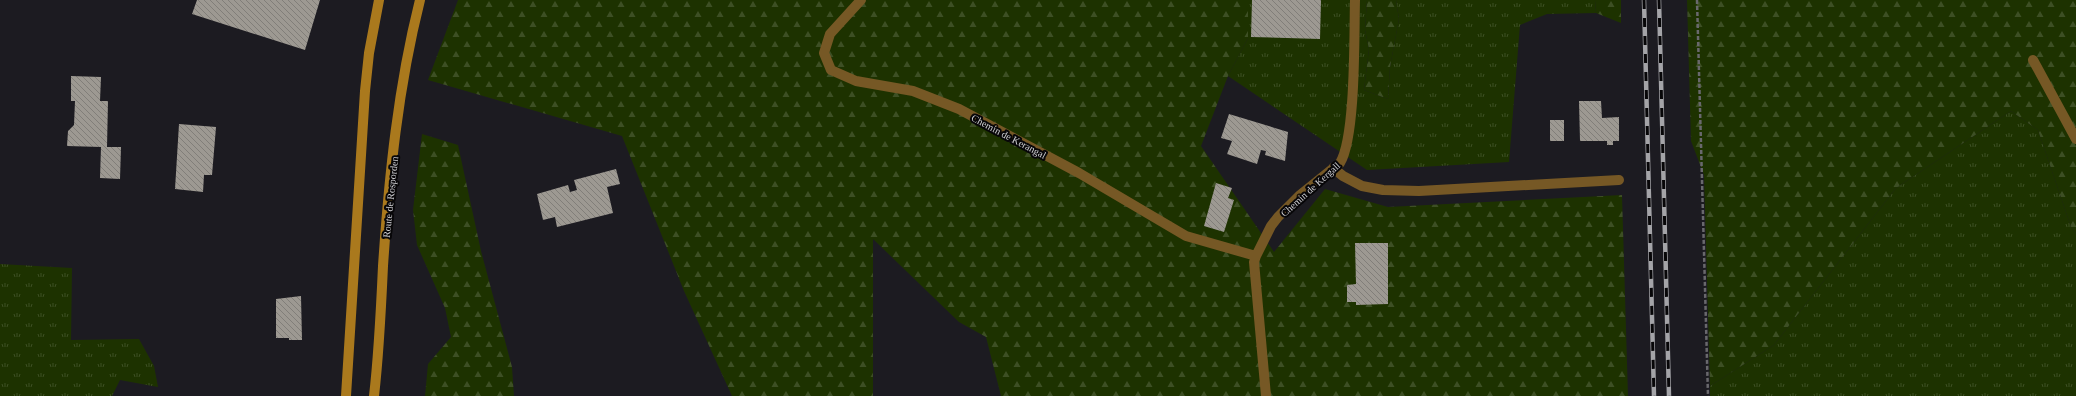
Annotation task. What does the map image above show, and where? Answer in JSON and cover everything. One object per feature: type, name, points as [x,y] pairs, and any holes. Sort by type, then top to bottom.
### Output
[{"type":"main road","points":[[346,396],[365,91],[369,53],[379,0]]},
{"type":"main road","name":"Route de Rosporden","points":[[374,396],[380,349],[388,210],[399,103],[407,56],[420,0]]},
{"type":"street","name":"Chemin de Kerangal","points":[[861,0],[830,34],[824,53],[831,70],[856,81],[913,91],[958,109],[1079,173],[1186,236],[1256,256]]},
{"type":"street","name":"Chemin de Kergall","points":[[1266,396],[1254,262],[1271,226],[1278,217],[1299,196],[1343,158],[1348,137],[1351,100],[1355,0]]},
{"type":"street","points":[[2033,60],[2076,139]]},
{"type":"street","points":[[1333,168],[1362,186],[1383,190],[1419,191],[1619,180]]},
{"type":"path","points":[[1697,0],[1708,396]]},
{"type":"green space","points":[[458,0],[1248,0],[1248,38],[1228,76],[1201,146],[1274,252],[1325,189],[1388,207],[1622,195],[1628,396],[1001,396],[986,337],[959,322],[873,239],[873,396],[732,396],[684,291],[622,136],[428,80]]},
{"type":"green space","points":[[1248,0],[1367,0],[1365,30],[1369,49],[1364,90],[1388,99],[1390,67],[1399,19],[1396,0],[1595,0],[1596,13],[1547,14],[1520,25],[1509,162],[1367,170],[1228,76],[1248,38]]},
{"type":"green space","points":[[1367,0],[1396,0],[1399,19],[1390,67],[1388,99],[1364,90],[1369,49],[1365,30]]},
{"type":"green space","points":[[1595,0],[1621,0],[1621,23],[1596,13]]},
{"type":"green space","points":[[1687,0],[2076,0],[2076,234],[2071,227],[2038,130],[2011,111],[1896,188],[1774,345],[1710,386],[1704,175],[1691,141]]},
{"type":"green space","points":[[2011,111],[2038,130],[2071,227],[2076,234],[2076,396],[1710,396],[1710,386],[1774,345],[1896,188]]},
{"type":"green space","points":[[422,134],[458,145],[481,251],[512,367],[514,396],[425,396],[428,364],[451,337],[445,308],[417,245],[413,210]]},
{"type":"green space","points":[[0,264],[72,268],[71,340],[139,339],[154,366],[158,387],[120,380],[112,396],[0,396]]},
{"type":"building","points":[[197,0],[320,0],[305,50],[192,14]]},
{"type":"building","points":[[1252,0],[1321,0],[1320,39],[1251,37]]},
{"type":"building","points":[[71,76],[101,77],[100,101],[108,101],[107,147],[121,147],[120,179],[100,178],[101,147],[67,146],[68,131],[74,125],[75,101],[71,101]]},
{"type":"building","points":[[1579,101],[1601,101],[1602,118],[1619,117],[1619,141],[1613,141],[1613,145],[1607,145],[1607,141],[1580,141]]},
{"type":"building","points":[[1229,114],[1288,132],[1285,161],[1265,155],[1266,151],[1261,150],[1257,164],[1227,154],[1232,141],[1221,138]]},
{"type":"building","points":[[1550,120],[1564,120],[1564,141],[1550,141]]},
{"type":"building","points":[[179,124],[216,127],[212,175],[204,175],[203,192],[175,189]]},
{"type":"building","points":[[616,169],[620,184],[607,187],[613,213],[557,227],[555,217],[543,220],[537,194],[568,185],[570,192],[577,190],[574,180]]},
{"type":"building","points":[[1216,183],[1232,188],[1228,198],[1234,200],[1224,232],[1204,226]]},
{"type":"building","points":[[1355,243],[1388,243],[1388,304],[1356,305],[1356,302],[1347,302],[1347,285],[1356,284]]},
{"type":"building","points":[[301,296],[302,340],[276,338],[276,299]]},
{"type":"railway","points":[[1644,0],[1654,396]]},
{"type":"railway","points":[[1659,0],[1669,396]]}]
